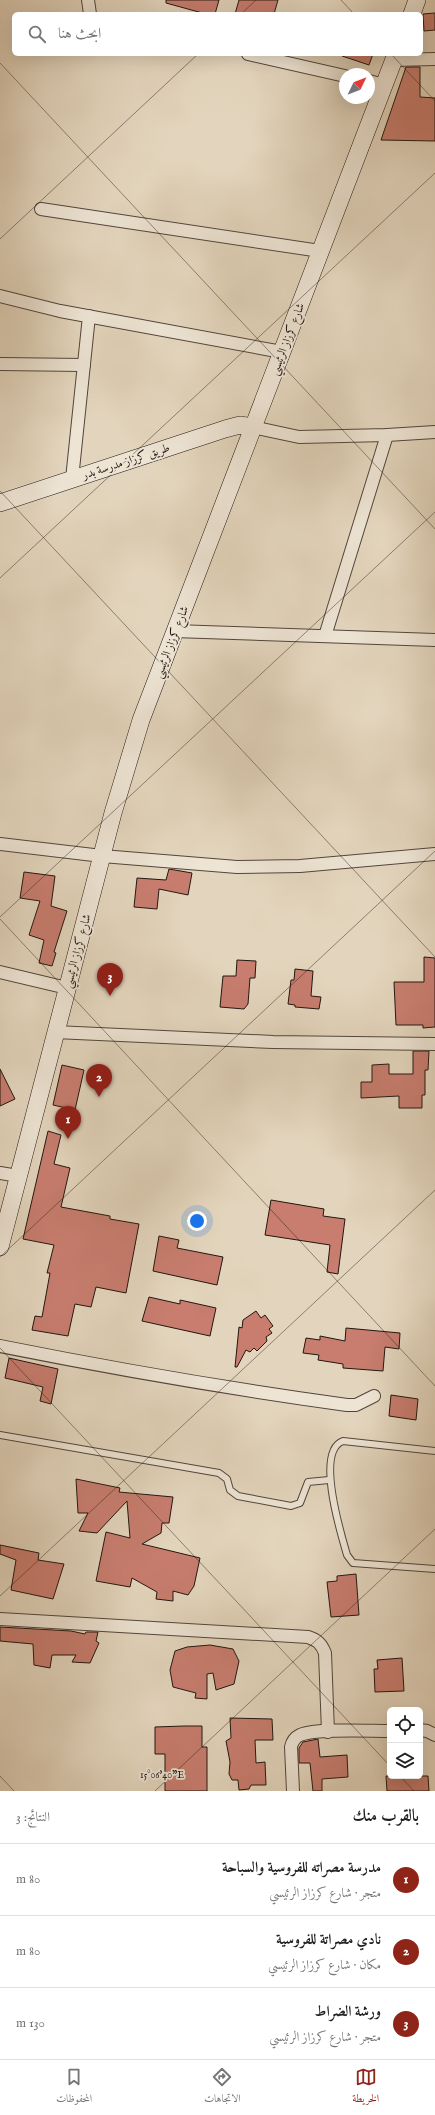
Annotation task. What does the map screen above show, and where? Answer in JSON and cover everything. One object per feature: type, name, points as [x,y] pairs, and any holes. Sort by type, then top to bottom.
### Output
[{"type":"street","points":[[88,0],[90,12]]},
{"type":"street","points":[[413,12],[417,0]]},
{"type":"street","points":[[257,56],[339,75]]},
{"type":"street","points":[[395,57],[435,59]]},
{"type":"street","name":"شارع كرزاز الرئيسي","points":[[0,1247],[102,856],[141,720],[320,251],[376,83],[395,57]]},
{"type":"street","points":[[41,209],[320,251]]},
{"type":"street","points":[[0,296],[89,316],[282,352]]},
{"type":"street","points":[[72,479],[89,316]]},
{"type":"street","points":[[0,364],[84,365]]},
{"type":"street","name":"طريق كرزاز مدرسة بدر","points":[[0,503],[224,429],[240,425],[252,427]]},
{"type":"street","points":[[252,427],[298,437],[387,435],[435,432]]},
{"type":"street","points":[[325,636],[387,435]]},
{"type":"street","points":[[174,631],[435,640]]},
{"type":"street","points":[[0,844],[102,856],[237,867],[300,866],[435,854]]},
{"type":"street","points":[[0,972],[67,988]]},
{"type":"street","points":[[55,1032],[273,1042],[435,1044]]},
{"type":"street","points":[[0,1173],[18,1176]]},
{"type":"street","points":[[0,1346],[109,1368],[209,1385],[339,1404],[356,1405],[374,1396]]},
{"type":"street","points":[[0,1619],[308,1637],[316,1639],[322,1644],[325,1653],[328,1732]]},
{"type":"street","points":[[423,1730],[435,1735]]},
{"type":"street","points":[[293,1791],[290,1755],[293,1741],[304,1734],[387,1731]]},
{"type":"lane","points":[[0,1435],[219,1473],[227,1479],[230,1490],[238,1496],[291,1506],[300,1503],[308,1482],[329,1480]]},
{"type":"lane","points":[[435,1451],[343,1441],[338,1443],[332,1452],[329,1480],[347,1555],[354,1563],[435,1569]]},
{"type":"building","points":[[166,0],[219,0],[216,12],[199,12],[166,3]]},
{"type":"building","points":[[239,0],[278,0],[275,12],[236,12]]},
{"type":"building","points":[[435,13],[435,30],[424,31],[423,14]]},
{"type":"building","points":[[342,56],[372,56],[369,65]]},
{"type":"building","points":[[406,67],[420,67],[420,97],[435,98],[435,141],[381,140]]},
{"type":"building","points":[[169,869],[192,873],[188,895],[159,889],[157,909],[134,907],[137,878],[166,880]]},
{"type":"building","points":[[24,872],[55,876],[51,906],[67,911],[54,952],[56,953],[52,966],[39,963],[44,940],[29,935],[40,901],[20,898]]},
{"type":"building","points":[[424,957],[435,958],[435,1027],[423,1028],[423,1025],[396,1025],[394,982],[424,982]]},
{"type":"building","points":[[237,960],[256,961],[255,978],[250,978],[248,1004],[244,1009],[220,1007],[223,976],[236,976]]},
{"type":"building","points":[[295,969],[313,971],[311,996],[321,997],[319,1009],[295,1007],[295,1005],[288,1004],[291,980],[294,980]]},
{"type":"building","points":[[413,1051],[429,1051],[428,1070],[425,1070],[425,1095],[422,1095],[422,1108],[399,1108],[399,1096],[361,1098],[361,1082],[372,1082],[372,1065],[389,1064],[389,1074],[413,1074]]},
{"type":"building","points":[[62,1065],[84,1070],[75,1110],[53,1105]]},
{"type":"building","points":[[0,1069],[15,1099],[0,1106]]},
{"type":"building","points":[[48,1131],[61,1135],[54,1164],[70,1168],[61,1207],[110,1216],[110,1219],[139,1224],[126,1293],[96,1287],[91,1307],[75,1304],[68,1336],[32,1330],[35,1316],[42,1317],[50,1273],[47,1273],[54,1245],[23,1239]]},
{"type":"building","points":[[271,1200],[324,1209],[323,1216],[345,1219],[338,1274],[327,1272],[330,1245],[265,1235]]},
{"type":"building","points":[[159,1236],[179,1240],[177,1248],[223,1257],[217,1285],[153,1271]]},
{"type":"building","points":[[149,1297],[180,1304],[180,1300],[216,1308],[210,1336],[142,1321]]},
{"type":"building","points":[[256,1311],[261,1318],[265,1315],[273,1326],[269,1329],[272,1333],[266,1337],[267,1341],[257,1351],[254,1348],[250,1352],[246,1350],[237,1367],[235,1367],[239,1327],[242,1328],[243,1320]]},
{"type":"building","points":[[346,1328],[400,1333],[399,1349],[385,1347],[383,1371],[343,1368],[343,1364],[318,1360],[319,1355],[303,1353],[306,1338],[320,1340],[320,1336],[345,1341]]},
{"type":"building","points":[[9,1358],[58,1369],[51,1404],[40,1401],[43,1387],[5,1378]]},
{"type":"building","points":[[391,1395],[418,1399],[416,1420],[389,1416]]},
{"type":"building","points":[[76,1479],[120,1488],[119,1492],[173,1497],[169,1523],[162,1523],[161,1533],[142,1544],[200,1558],[194,1586],[188,1595],[173,1591],[173,1601],[156,1599],[157,1592],[132,1578],[130,1587],[96,1581],[106,1532],[130,1538],[127,1501],[97,1533],[79,1531],[88,1513],[78,1513]]},
{"type":"building","points":[[0,1545],[39,1553],[38,1560],[64,1564],[53,1599],[11,1590],[16,1560],[0,1554]]},
{"type":"building","points":[[356,1574],[359,1615],[331,1617],[327,1582],[337,1581],[337,1576]]},
{"type":"building","points":[[0,1627],[71,1631],[85,1634],[86,1632],[98,1632],[96,1641],[99,1643],[90,1663],[72,1662],[76,1655],[52,1655],[50,1668],[34,1665],[33,1644],[0,1641]]},
{"type":"building","points":[[210,1645],[233,1649],[239,1661],[234,1684],[216,1690],[213,1673],[207,1674],[207,1699],[195,1698],[196,1693],[173,1687],[170,1670],[175,1651],[187,1647]]},
{"type":"building","points":[[402,1658],[404,1691],[375,1692],[374,1669],[378,1669],[377,1660]]},
{"type":"building","points":[[230,1718],[272,1719],[273,1740],[255,1740],[256,1763],[265,1762],[266,1785],[251,1785],[249,1789],[239,1790],[238,1780],[232,1780],[229,1774],[230,1762],[226,1741],[231,1738]]},
{"type":"building","points":[[202,1726],[202,1747],[207,1747],[207,1791],[165,1791],[165,1754],[155,1754],[155,1727]]},
{"type":"building","points":[[318,1739],[320,1757],[347,1755],[348,1777],[322,1779],[322,1791],[313,1791],[310,1763],[299,1763],[299,1748],[303,1742]]},
{"type":"building","points":[[386,1776],[387,1779],[423,1779],[423,1776],[428,1776],[429,1791],[387,1791]]},
{"type":"place","name":"ورشة الضراط","points":[[110,996]]},
{"type":"place","name":"نادي مصراتة للفروسية","points":[[99,1097]]},
{"type":"place","name":"مدرسة مصراته للفروسية والسباحة","points":[[68,1139]]}]
